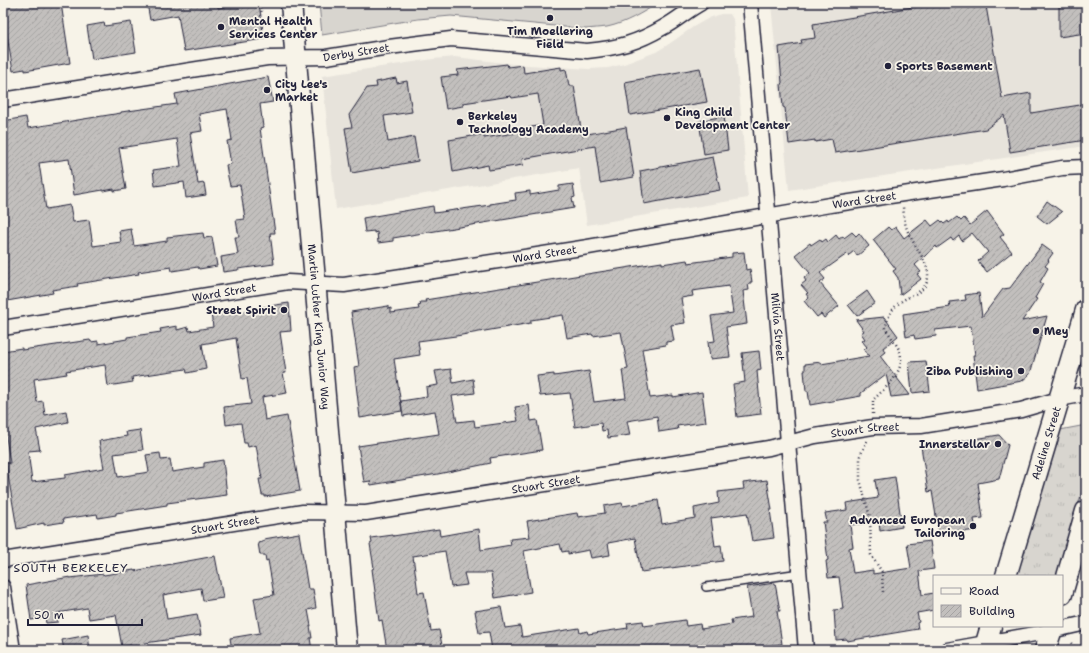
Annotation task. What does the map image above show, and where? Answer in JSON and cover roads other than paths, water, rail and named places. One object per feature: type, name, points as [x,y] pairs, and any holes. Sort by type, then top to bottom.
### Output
[{"type":"street","name":"Martin Luther King Junior Way","points":[[291,3],[347,650]]},
{"type":"street","name":"Derby Street","points":[[3,100],[267,58],[326,57],[451,39],[579,51],[603,50],[624,46],[645,38],[665,27],[701,3]]},
{"type":"street","name":"Milvia Street","points":[[750,3],[806,650]]},
{"type":"street","name":"Ward Street","points":[[3,328],[288,282],[344,285],[580,248],[1062,168],[1086,167]]},
{"type":"street","name":"Adeline Street","points":[[1006,575],[1086,310]]},
{"type":"street","name":"Stuart Street","points":[[3,560],[303,512],[366,513],[761,449],[815,436],[874,427],[926,425],[1027,409],[1059,399],[1086,394]]},
{"type":"street","points":[[1063,591],[1086,511]]},
{"type":"street","points":[[3,588],[13,650]]},
{"type":"street","points":[[1063,626],[1086,623]]},
{"type":"street","points":[[947,650],[987,640],[1052,628],[1045,650]]},
{"type":"lane","points":[[706,587],[800,573]]},
{"type":"place","name":"Tim Moellering Field","points":[[550,18]]},
{"type":"place","name":"Mental Health Services Center","points":[[221,27]]},
{"type":"place","name":"Sports Basement","points":[[888,66]]},
{"type":"place","name":"City Lee's Market","points":[[267,90]]},
{"type":"place","name":"King Child Development Center","points":[[667,118]]},
{"type":"place","name":"Berkeley Technology Academy","points":[[460,122]]},
{"type":"place","name":"Street Spirit","points":[[284,310]]},
{"type":"place","name":"Mey","points":[[1036,331]]},
{"type":"place","name":"Ziba Publishing","points":[[1021,371]]},
{"type":"place","name":"Innerstellar","points":[[998,444]]},
{"type":"place","name":"Advanced European Tailoring","points":[[973,526]]},
{"type":"district","name":"SOUTH BERKELEY","points":[[71,568]]}]
